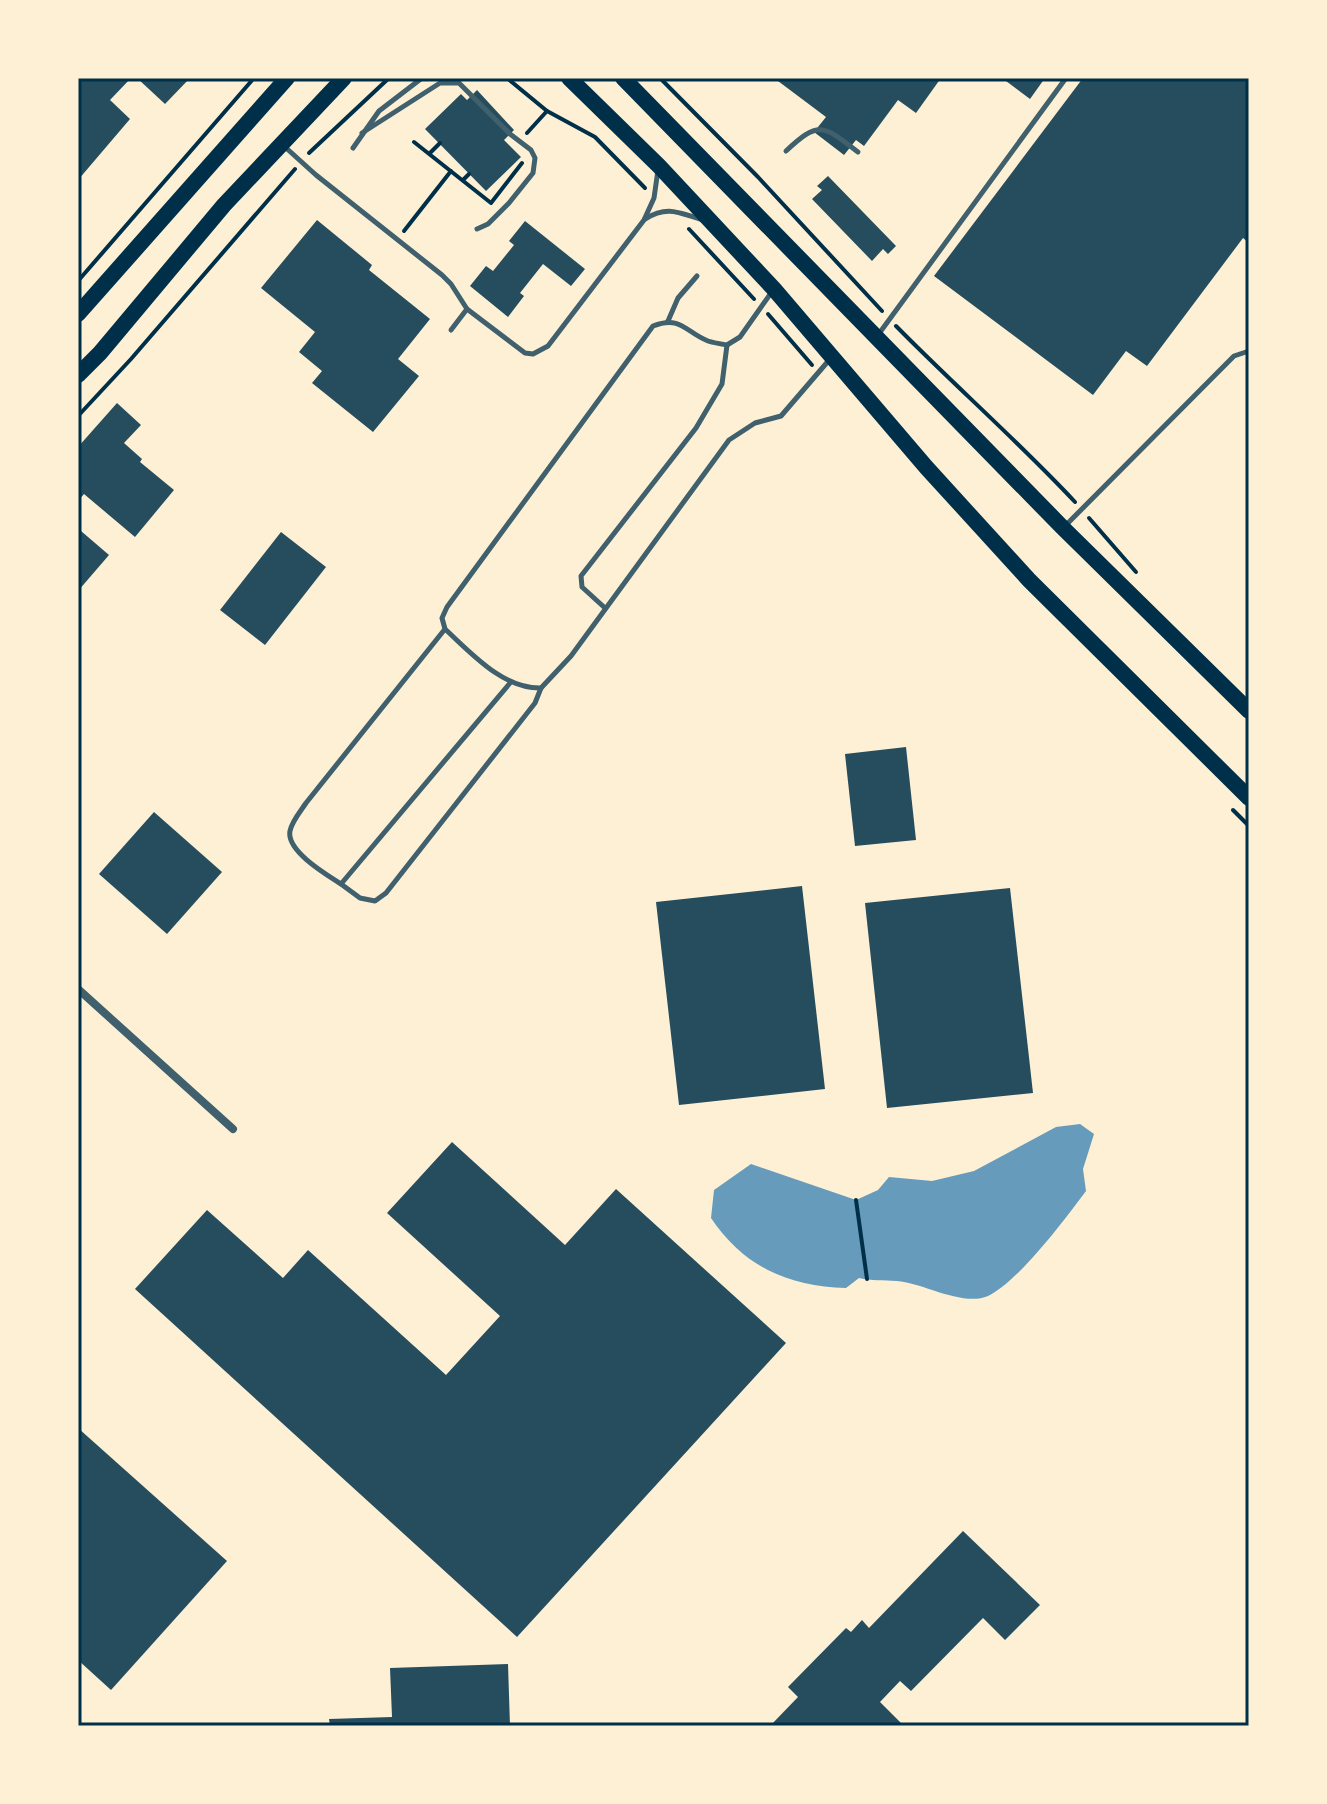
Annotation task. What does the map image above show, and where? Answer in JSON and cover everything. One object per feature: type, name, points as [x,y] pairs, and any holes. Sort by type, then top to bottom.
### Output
[{"type":"main road","points":[[78,314],[287,78]]},
{"type":"main road","points":[[78,375],[224,205],[344,78]]},
{"type":"main road","points":[[569,78],[659,166],[774,289],[831,358],[1029,580],[1249,798]]},
{"type":"main road","points":[[623,78],[1063,528],[1249,711]]},
{"type":"street","points":[[78,989],[233,1129]]},
{"type":"lane","points":[[353,148],[379,111],[422,78]]},
{"type":"lane","points":[[454,78],[531,150],[535,158],[533,173],[509,203],[488,224],[477,229]]},
{"type":"lane","points":[[877,336],[1066,78]]},
{"type":"lane","points":[[362,133],[440,83],[448,81],[464,85]]},
{"type":"lane","points":[[786,151],[811,130],[822,129],[858,152]]},
{"type":"lane","points":[[281,144],[451,284],[467,309],[525,353],[540,351],[548,346],[644,220],[656,192],[659,166]]},
{"type":"lane","points":[[644,220],[667,210],[710,221]]},
{"type":"lane","points":[[668,321],[678,298],[697,276]]},
{"type":"lane","points":[[541,688],[510,683],[445,629],[442,618],[447,607],[653,326],[668,321],[679,323],[708,341],[727,345],[740,337],[774,289]]},
{"type":"lane","points":[[451,330],[467,309]]},
{"type":"lane","points":[[605,608],[582,587],[581,576],[696,428],[722,384],[727,345]]},
{"type":"lane","points":[[1063,528],[1234,356],[1249,351]]},
{"type":"lane","points":[[445,629],[306,803],[289,833],[291,842],[311,863],[360,898],[375,901],[386,893],[535,703],[541,688],[571,656],[729,440],[755,423],[781,416],[831,358]]},
{"type":"lane","points":[[341,884],[510,683]]},
{"type":"path","points":[[78,281],[254,78]]},
{"type":"path","points":[[78,416],[301,162],[389,78]]},
{"type":"path","points":[[414,142],[491,203],[521,163],[523,155],[516,147],[547,111],[507,78]]},
{"type":"path","points":[[660,78],[758,177],[889,319],[955,386],[1026,450],[1139,575]]},
{"type":"path","points":[[430,153],[440,143]]},
{"type":"path","points":[[397,239],[451,171]]},
{"type":"path","points":[[463,180],[469,174]]},
{"type":"path","points":[[856,1200],[867,1279]]},
{"type":"water","points":[[1080,1124],[1094,1134],[1083,1169],[1086,1191],[1041,1248],[1013,1277],[1000,1289],[978,1299],[955,1297],[897,1281],[859,1278],[846,1288],[786,1278],[769,1271],[738,1249],[711,1218],[714,1190],[751,1164],[856,1200],[878,1190],[889,1177],[932,1181],[974,1171],[1056,1127]]},
{"type":"building","points":[[78,78],[131,78],[110,100],[130,119],[78,180]]},
{"type":"building","points":[[137,78],[190,78],[165,104]]},
{"type":"building","points":[[774,78],[941,78],[916,113],[898,100],[864,146],[856,140],[844,155],[814,132],[826,117]]},
{"type":"building","points":[[1002,78],[1045,78],[1030,99]]},
{"type":"building","points":[[1083,78],[1249,78],[1249,243],[1243,238],[1147,366],[1126,351],[1093,395],[934,276]]},
{"type":"building","points":[[477,90],[514,130],[504,140],[521,157],[486,191],[425,129],[461,94],[467,100]]},
{"type":"building","points":[[828,176],[896,246],[888,254],[883,249],[872,261],[812,199],[822,190],[817,186]]},
{"type":"building","points":[[317,220],[372,265],[369,270],[430,319],[398,359],[419,376],[373,432],[312,383],[322,371],[299,352],[315,332],[261,288]]},
{"type":"building","points":[[525,221],[585,269],[571,286],[543,264],[520,293],[524,296],[508,317],[470,286],[486,266],[493,271],[514,245],[509,241]]},
{"type":"building","points":[[117,403],[141,425],[124,443],[142,459],[140,462],[174,490],[135,537],[84,494],[78,501],[78,447]]},
{"type":"building","points":[[81,531],[109,555],[78,591],[78,534]]},
{"type":"building","points":[[281,532],[326,567],[265,645],[220,610]]},
{"type":"building","points":[[906,747],[916,840],[855,846],[845,754]]},
{"type":"building","points":[[154,812],[222,872],[167,934],[99,874]]},
{"type":"building","points":[[802,886],[825,1089],[679,1105],[656,902]]},
{"type":"building","points":[[1010,888],[1033,1093],[887,1108],[865,903]]},
{"type":"building","points":[[452,1142],[565,1245],[616,1189],[786,1343],[517,1637],[135,1289],[207,1210],[283,1278],[308,1250],[446,1375],[500,1316],[387,1213]]},
{"type":"building","points":[[78,1428],[227,1561],[111,1690],[78,1660]]},
{"type":"building","points":[[963,1531],[1040,1605],[1005,1640],[983,1618],[911,1691],[900,1681],[880,1702],[904,1726],[770,1726],[798,1697],[788,1687],[846,1628],[851,1632],[862,1620],[869,1628]]},
{"type":"building","points":[[508,1664],[510,1726],[330,1726],[329,1719],[392,1717],[390,1668]]}]
